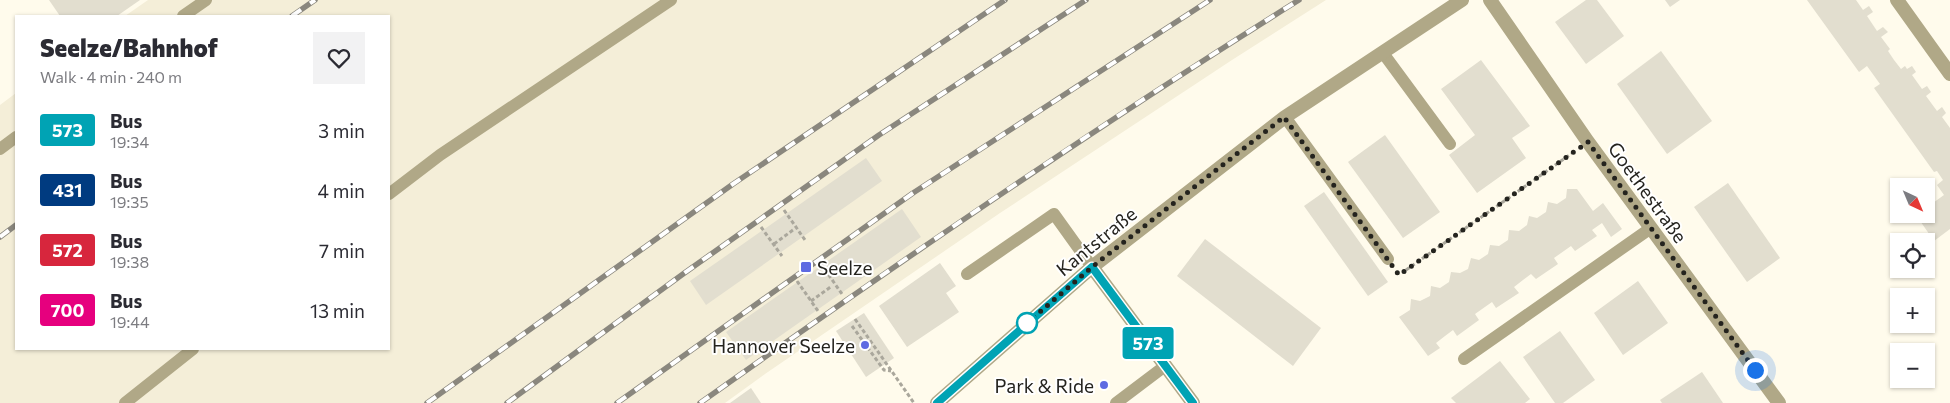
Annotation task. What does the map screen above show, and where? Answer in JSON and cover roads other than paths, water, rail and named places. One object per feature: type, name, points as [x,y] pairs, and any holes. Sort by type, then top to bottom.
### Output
[{"type":"street","name":"Kantstraße","points":[[937,403],[1092,267],[1284,117],[1462,0]]},
{"type":"street","name":"Goethestraße","points":[[1490,0],[1588,142],[1776,402]]},
{"type":"street","points":[[1897,0],[1950,74]]},
{"type":"street","points":[[1092,267],[1193,403]]},
{"type":"lane","points":[[184,15],[206,0]]},
{"type":"lane","points":[[390,193],[440,155],[671,0]]},
{"type":"lane","points":[[1383,53],[1450,144]]},
{"type":"lane","points":[[1284,117],[1388,259]]},
{"type":"lane","points":[[0,149],[15,138]]},
{"type":"lane","points":[[966,274],[1054,214],[1092,267]]},
{"type":"lane","points":[[1464,359],[1651,228]]},
{"type":"lane","points":[[125,403],[193,350]]},
{"type":"lane","points":[[1116,403],[1165,366]]},
{"type":"railway","points":[[293,15],[315,0]]},
{"type":"railway","points":[[427,403],[733,184],[1005,0]]},
{"type":"railway","points":[[507,403],[683,274],[879,135],[1086,0]]},
{"type":"railway","points":[[617,403],[913,193],[1210,0]]},
{"type":"railway","points":[[700,403],[996,197],[1147,97],[1299,0]]},
{"type":"railway","points":[[0,237],[15,226]]},
{"type":"place","name":"Seelze","points":[[806,267]]},
{"type":"place","name":"Hannover Seelze","points":[[865,345]]},
{"type":"place","name":"Park & Ride","points":[[1104,385]]}]
